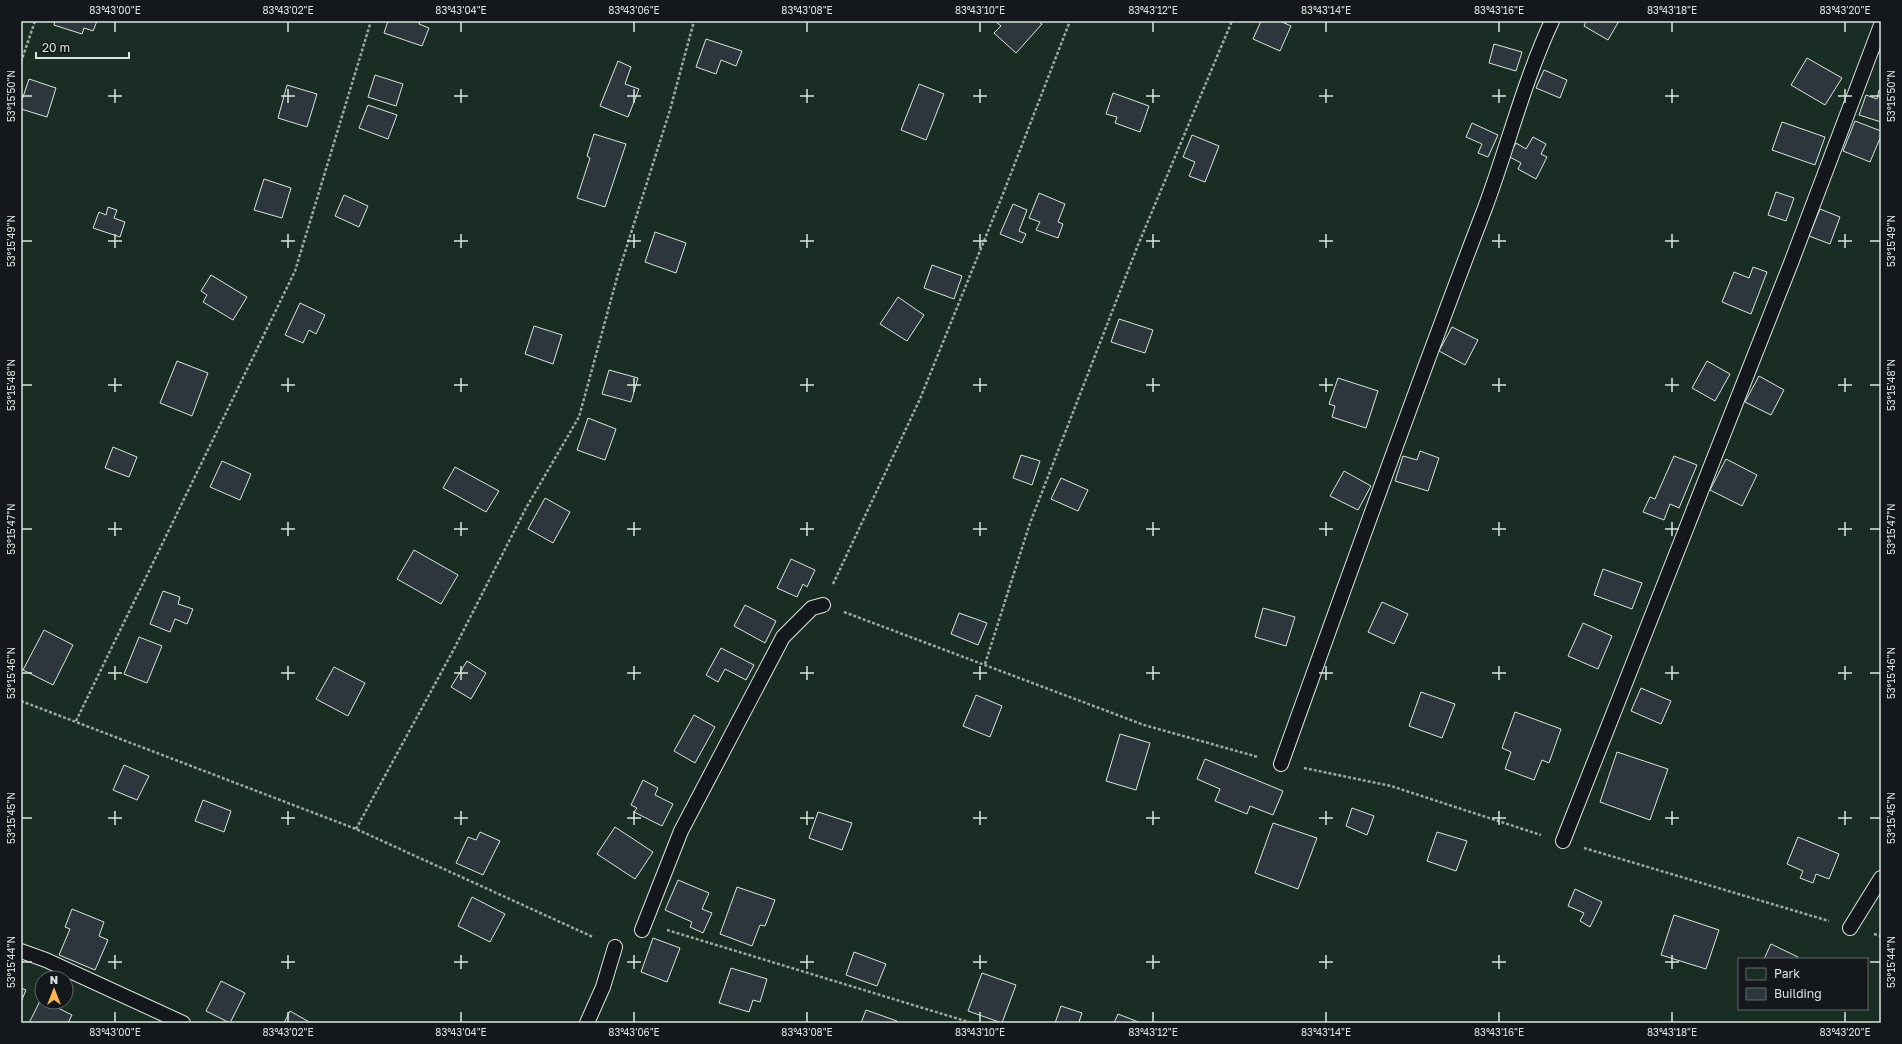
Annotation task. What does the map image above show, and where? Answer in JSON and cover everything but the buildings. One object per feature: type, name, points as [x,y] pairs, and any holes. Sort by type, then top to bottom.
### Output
[{"type":"lane","points":[[1280,764],[1439,327],[1490,192],[1539,50],[1552,21]]},
{"type":"lane","points":[[1563,841],[1791,263],[1881,25]]},
{"type":"lane","points":[[642,930],[681,831],[783,637],[812,608],[823,605]]},
{"type":"lane","points":[[1850,928],[1881,878]]},
{"type":"lane","points":[[587,1023],[603,987],[615,947]]},
{"type":"lane","points":[[21,950],[184,1023]]},
{"type":"path","points":[[21,62],[35,21]]},
{"type":"path","points":[[76,721],[295,271],[371,21]]},
{"type":"path","points":[[356,830],[454,649],[526,508],[579,417],[618,274],[670,110],[694,21]]},
{"type":"path","points":[[1070,21],[1003,194],[920,399],[823,605],[985,664],[1144,725],[1280,764],[1391,786],[1563,841],[1850,928],[1881,936]]},
{"type":"path","points":[[985,664],[1030,523],[1138,245],[1232,21]]},
{"type":"path","points":[[21,701],[356,830],[481,884],[615,947]]},
{"type":"path","points":[[642,930],[670,930],[972,1023]]},
{"type":"green space","points":[[21,21],[1881,21],[1881,1023],[21,1023]]}]
